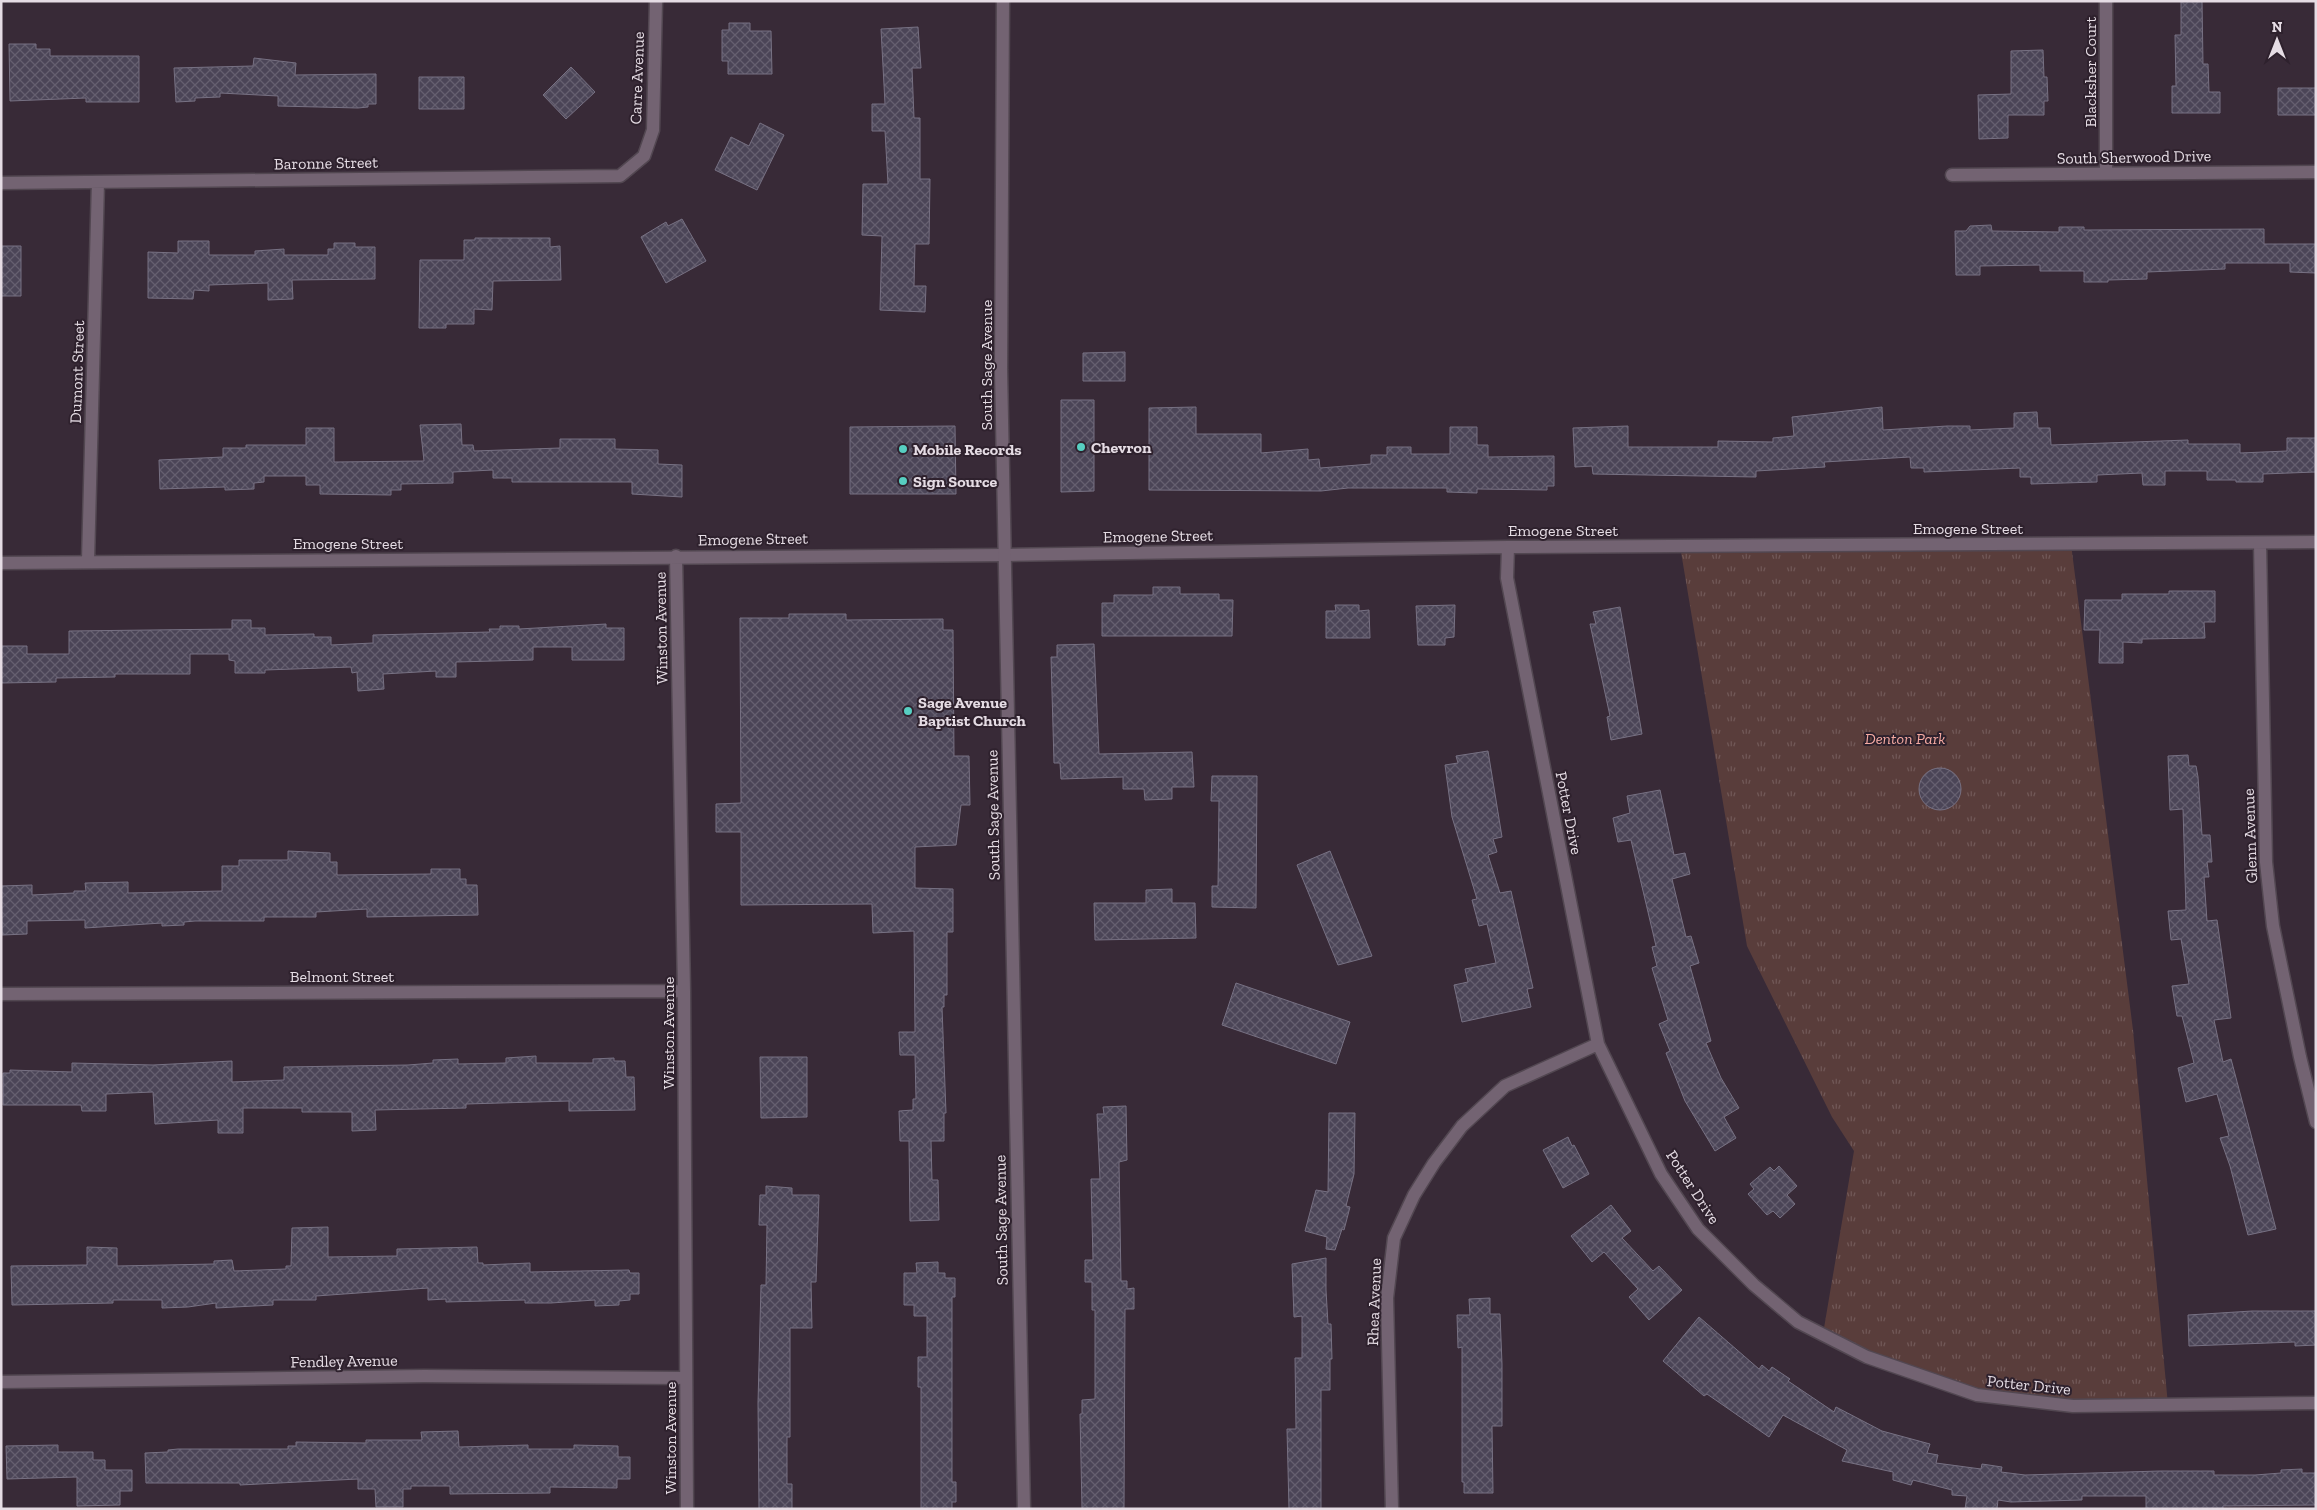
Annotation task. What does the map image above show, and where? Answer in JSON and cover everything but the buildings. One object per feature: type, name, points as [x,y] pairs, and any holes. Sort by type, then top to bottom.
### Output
[{"type":"street","name":"Carre Avenue","points":[[644,156],[653,130],[656,1]]},
{"type":"street","name":"South Sage Avenue","points":[[1003,1],[1001,370],[1024,1509]]},
{"type":"street","name":"Blacksher Court","points":[[2106,1],[2106,174]]},
{"type":"street","name":"Baronne Street","points":[[1,183],[620,176],[644,156]]},
{"type":"street","name":"South Sherwood Drive","points":[[1952,175],[2316,172]]},
{"type":"street","name":"Dumont Street","points":[[88,562],[98,182]]},
{"type":"street","name":"Emogene Street","points":[[1,562],[1005,555],[1508,547],[2316,542]]},
{"type":"street","name":"Glenn Avenue","points":[[2260,543],[2266,862],[2273,926],[2300,1057],[2316,1122]]},
{"type":"street","name":"Potter Drive","points":[[1508,547],[1506,578],[1598,1044],[1661,1174],[1698,1229],[1754,1285],[1798,1322],[1867,1357],[1977,1395],[2073,1406],[2316,1403]]},
{"type":"street","name":"Winston Avenue","points":[[676,556],[684,991],[687,1509]]},
{"type":"street","name":"Belmont Street","points":[[1,994],[684,991]]},
{"type":"street","name":"Rhea Avenue","points":[[1392,1509],[1388,1298],[1394,1238],[1414,1195],[1434,1163],[1462,1126],[1505,1086],[1598,1044]]},
{"type":"street","name":"Fendley Avenue","points":[[1,1382],[424,1376],[686,1378]]},
{"type":"green space","name":"Denton Park","points":[[2071,544],[2133,1030],[2168,1405],[1977,1395],[1823,1334],[1854,1151],[1832,1117],[1747,946],[1680,546]]},
{"type":"place","name":"Chevron","points":[[1081,447]]},
{"type":"place","name":"Mobile Records","points":[[903,449]]},
{"type":"place","name":"Sign Source","points":[[903,481]]},
{"type":"place","name":"Sage Avenue Baptist Church","points":[[908,711]]}]
